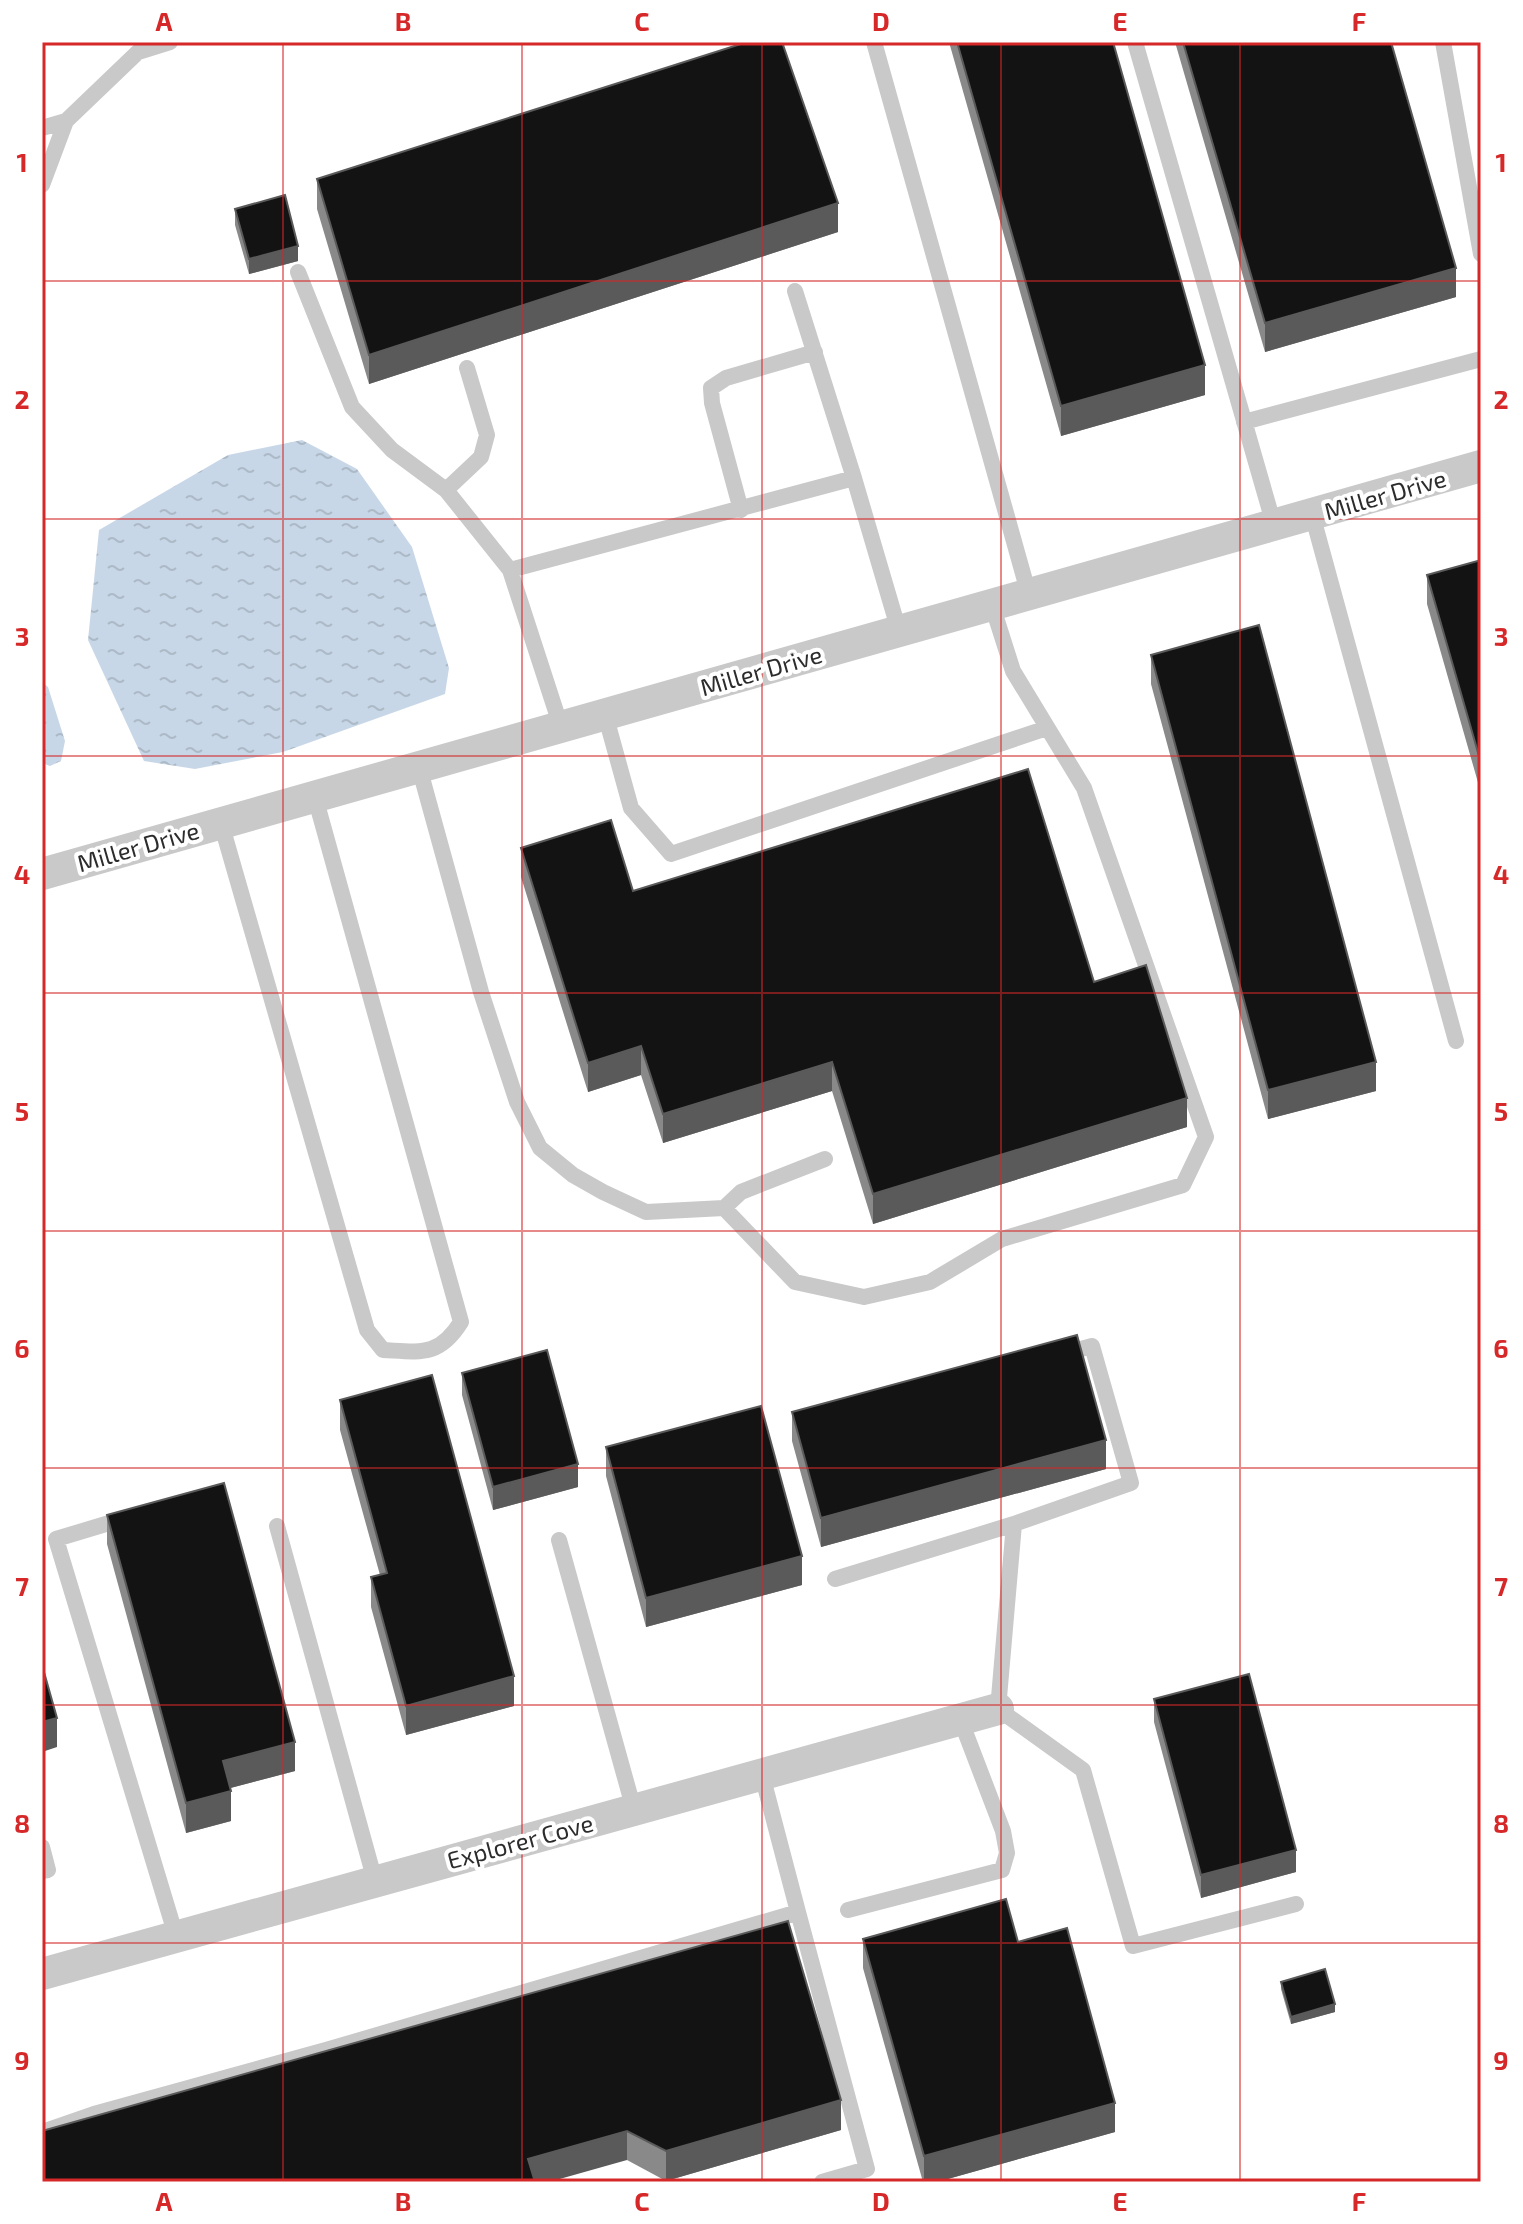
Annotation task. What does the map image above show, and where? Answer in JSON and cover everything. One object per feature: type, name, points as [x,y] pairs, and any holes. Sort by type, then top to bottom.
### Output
[{"type":"street","name":"Miller Drive","points":[[42,874],[1481,466]]},
{"type":"street","name":"Explorer Cove","points":[[42,1974],[998,1709]]},
{"type":"lane","points":[[42,185],[66,121],[138,52],[170,42]]},
{"type":"lane","points":[[874,42],[1029,595]]},
{"type":"lane","points":[[1135,42],[1274,525]]},
{"type":"lane","points":[[1443,42],[1481,254]]},
{"type":"lane","points":[[42,128],[66,121]]},
{"type":"lane","points":[[298,272],[352,407],[392,450],[446,490],[510,570],[561,727]]},
{"type":"lane","points":[[795,291],[899,631]]},
{"type":"lane","points":[[741,510],[712,403],[711,388],[726,378],[815,352]]},
{"type":"lane","points":[[1244,422],[1481,357]]},
{"type":"lane","points":[[446,490],[481,457],[487,435],[467,368]]},
{"type":"lane","points":[[510,570],[854,478]]},
{"type":"lane","points":[[1312,514],[1456,1041]]},
{"type":"lane","points":[[724,1208],[795,1282],[864,1297],[930,1282],[1002,1239],[1183,1185],[1206,1137],[1084,788],[1013,671],[992,605]]},
{"type":"lane","points":[[605,714],[631,808],[671,854],[1047,728]]},
{"type":"lane","points":[[419,767],[485,1006],[517,1102],[540,1148],[573,1175],[646,1212],[724,1208],[741,1192],[825,1159]]},
{"type":"lane","points":[[221,823],[367,1330],[383,1350],[421,1353],[449,1342],[461,1322],[315,797]]},
{"type":"lane","points":[[835,1579],[1014,1524],[1131,1483],[1092,1346],[1048,1358]]},
{"type":"lane","points":[[143,1512],[56,1539],[176,1936]]},
{"type":"lane","points":[[1014,1524],[998,1709],[1083,1770],[1133,1946],[1296,1904]]},
{"type":"lane","points":[[277,1526],[375,1881]]},
{"type":"lane","points":[[559,1540],[634,1810]]},
{"type":"lane","points":[[848,1910],[1002,1870],[1007,1853],[1003,1831],[961,1721]]},
{"type":"lane","points":[[762,1775],[867,2169],[822,2182]]},
{"type":"lane","points":[[42,1847],[48,1870],[42,1871]]},
{"type":"lane","points":[[42,2132],[94,2114],[326,2050],[798,1912]]},
{"type":"water","points":[[302,440],[357,469],[412,547],[449,668],[445,694],[283,752],[195,769],[144,761],[88,640],[99,530],[228,455]]},
{"type":"water","points":[[42,682],[48,687],[65,741],[61,761],[50,766],[42,763]]},
{"type":"building","points":[[747,42],[782,42],[838,203],[369,355],[317,179]]},
{"type":"building","points":[[957,42],[1113,42],[1205,365],[1061,406]]},
{"type":"building","points":[[1183,42],[1391,42],[1456,268],[1265,323]]},
{"type":"building","points":[[285,195],[298,246],[249,259],[235,209]]},
{"type":"building","points":[[1481,560],[1481,763],[1427,575]]},
{"type":"building","points":[[1259,625],[1376,1062],[1268,1090],[1151,655]]},
{"type":"building","points":[[1028,769],[1094,982],[1146,965],[1187,1098],[873,1194],[832,1062],[663,1114],[641,1046],[588,1063],[521,848],[611,820],[633,891]]},
{"type":"building","points":[[1077,1335],[1106,1440],[821,1518],[792,1412]]},
{"type":"building","points":[[547,1350],[578,1464],[493,1487],[462,1373]]},
{"type":"building","points":[[432,1375],[514,1676],[406,1706],[371,1577],[387,1573],[340,1400]]},
{"type":"building","points":[[761,1406],[802,1556],[646,1598],[606,1447]]},
{"type":"building","points":[[224,1483],[295,1742],[223,1761],[231,1791],[186,1803],[107,1515]]},
{"type":"building","points":[[42,1665],[57,1718],[42,1722]]},
{"type":"building","points":[[1249,1674],[1296,1850],[1201,1875],[1154,1699]]},
{"type":"building","points":[[1006,1899],[1018,1942],[1067,1928],[1115,2103],[924,2156],[863,1939]]},
{"type":"building","points":[[788,1921],[841,2100],[666,2151],[627,2131],[528,2159],[535,2182],[42,2182],[42,2131]]},
{"type":"building","points":[[1325,1969],[1335,2004],[1291,2017],[1281,1982]]}]
